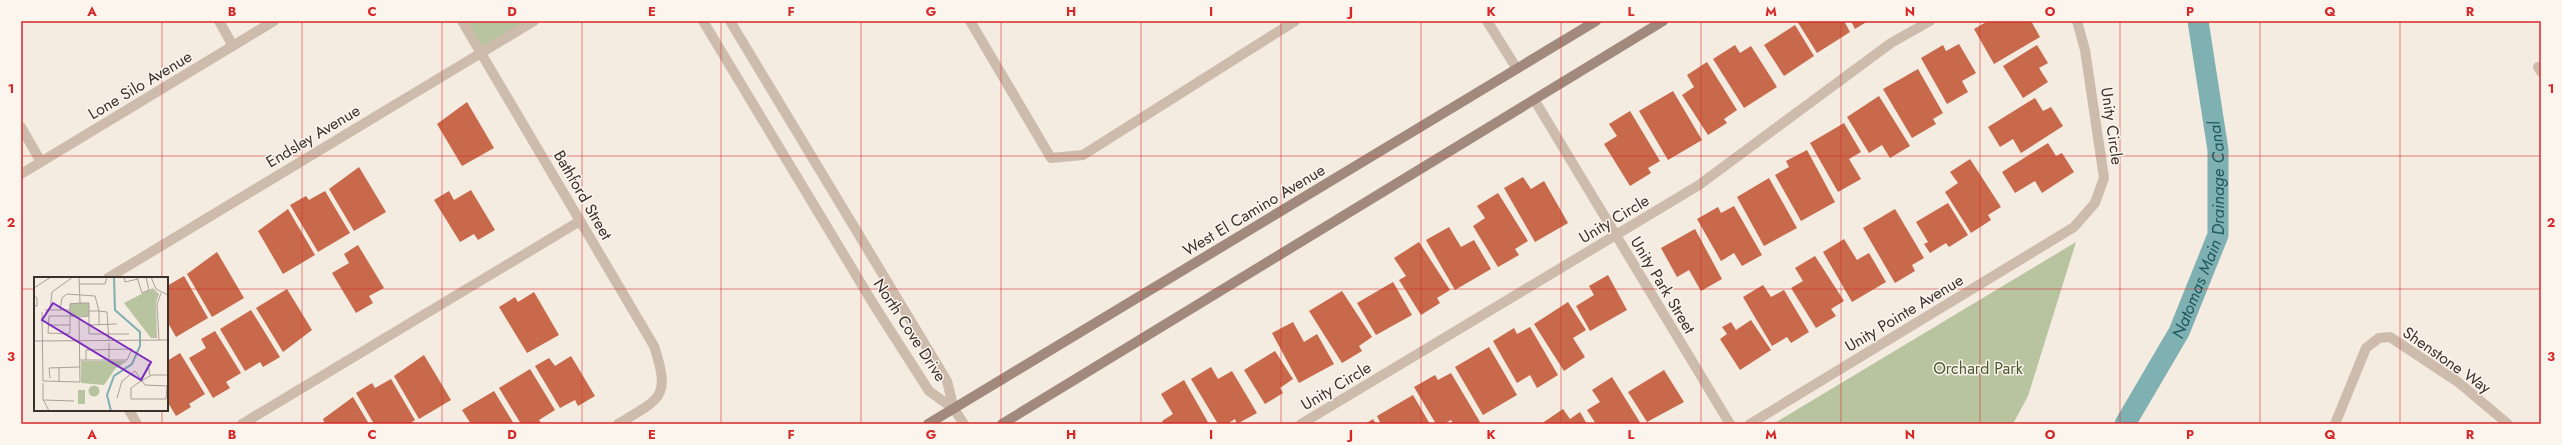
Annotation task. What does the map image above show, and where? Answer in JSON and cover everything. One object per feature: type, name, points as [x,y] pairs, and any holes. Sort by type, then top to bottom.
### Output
[{"type":"main road","name":"West El Camino Avenue","points":[[928,424],[1596,21]]},
{"type":"main road","points":[[1002,424],[1663,21]]},
{"type":"street","points":[[218,21],[233,46]]},
{"type":"street","name":"Lone Silo Avenue","points":[[21,174],[274,21]]},
{"type":"street","name":"Bathford Street","points":[[462,21],[654,346],[662,371],[662,390],[655,401],[618,424]]},
{"type":"street","name":"Endsley Avenue","points":[[110,277],[534,21]]},
{"type":"street","name":"North Cove Drive","points":[[703,21],[874,305],[929,391],[954,409]]},
{"type":"street","name":"North Cove Drive","points":[[730,21],[947,381],[954,409]]},
{"type":"street","points":[[970,21],[1051,158],[1083,155],[1294,21]]},
{"type":"street","points":[[1487,21],[1517,69]]},
{"type":"street","name":"Unity Circle","points":[[1301,424],[1699,185],[1891,44],[1930,21]]},
{"type":"street","name":"Unity Circle","points":[[2074,227],[2095,203],[2104,178],[2085,50],[2077,21]]},
{"type":"street","name":"Unity Park Street","points":[[1534,101],[1572,159],[1616,236],[1730,424]]},
{"type":"street","points":[[21,127],[42,162]]},
{"type":"street","points":[[242,424],[580,221]]},
{"type":"street","name":"Unity Pointe Avenue","points":[[1750,424],[2074,227]]},
{"type":"street","name":"Shenstone Way","points":[[2335,424],[2366,348],[2379,338],[2390,337],[2458,382],[2508,424]]},
{"type":"street","points":[[954,409],[964,424]]},
{"type":"street","points":[[130,411],[138,424]]},
{"type":"green space","points":[[464,21],[532,21],[481,52]]},
{"type":"green space","name":"Orchard Park","points":[[2076,242],[2028,396],[2013,424],[1773,424]]},
{"type":"building","points":[[1797,21],[1844,21],[1850,32],[1817,53]]},
{"type":"building","points":[[1851,21],[1868,21],[1855,29]]},
{"type":"building","points":[[1988,21],[2031,21],[2040,37],[1994,64],[1974,29]]},
{"type":"building","points":[[1795,25],[1814,56],[1784,76],[1764,45]]},
{"type":"building","points":[[1959,44],[1976,73],[1962,81],[1968,92],[1947,104],[1921,58],[1943,45],[1946,51]]},
{"type":"building","points":[[1735,45],[1740,53],[1751,46],[1777,87],[1744,108],[1713,59]]},
{"type":"building","points":[[2037,45],[2048,63],[2039,68],[2048,82],[2023,98],[2003,66]]},
{"type":"building","points":[[1707,62],[1737,110],[1724,119],[1727,123],[1708,135],[1682,95],[1694,87],[1687,75]]},
{"type":"building","points":[[1918,69],[1943,113],[1933,119],[1936,124],[1912,138],[1883,89]]},
{"type":"building","points":[[1673,91],[1702,140],[1668,160],[1639,111]]},
{"type":"building","points":[[1879,96],[1910,146],[1890,158],[1882,145],[1869,153],[1847,117]]},
{"type":"building","points":[[2035,98],[2043,111],[2051,107],[2063,126],[2021,153],[2013,139],[2000,147],[1988,127]]},
{"type":"building","points":[[467,102],[494,148],[462,166],[437,124]]},
{"type":"building","points":[[1630,111],[1660,161],[1648,168],[1651,173],[1630,186],[1604,144],[1617,136],[1609,124]]},
{"type":"building","points":[[1844,123],[1861,152],[1849,159],[1861,179],[1838,192],[1810,143]]},
{"type":"building","points":[[2048,143],[2056,156],[2062,153],[2074,172],[2042,193],[2035,181],[2015,193],[2002,172]]},
{"type":"building","points":[[1807,150],[1835,202],[1801,221],[1775,175],[1789,167],[1786,161]]},
{"type":"building","points":[[1970,159],[2001,207],[1988,215],[1991,220],[1971,233],[1945,192],[1958,183],[1950,172]]},
{"type":"building","points":[[359,167],[386,212],[354,231],[329,189]]},
{"type":"building","points":[[1523,177],[1531,189],[1544,181],[1568,223],[1535,242],[1504,188]]},
{"type":"building","points":[[1769,178],[1797,228],[1764,246],[1737,197]]},
{"type":"building","points":[[471,190],[495,230],[478,240],[474,234],[460,242],[434,200],[449,191],[454,200]]},
{"type":"building","points":[[325,191],[350,233],[318,252],[290,205],[306,196],[309,200]]},
{"type":"building","points":[[1498,193],[1528,241],[1515,249],[1519,255],[1498,267],[1473,226],[1485,218],[1477,206]]},
{"type":"building","points":[[1948,203],[1968,235],[1949,247],[1946,243],[1930,253],[1924,244],[1928,242],[1916,222]]},
{"type":"building","points":[[1734,206],[1762,255],[1742,266],[1734,253],[1721,261],[1697,219],[1718,207],[1721,213]]},
{"type":"building","points":[[288,209],[315,255],[283,274],[258,231]]},
{"type":"building","points":[[1895,209],[1924,258],[1912,265],[1915,271],[1895,283],[1863,228]]},
{"type":"building","points":[[1449,227],[1461,247],[1474,240],[1491,269],[1455,290],[1426,240]]},
{"type":"building","points":[[1695,229],[1722,279],[1701,291],[1689,270],[1677,277],[1661,248]]},
{"type":"building","points":[[1844,239],[1857,260],[1869,253],[1886,282],[1852,302],[1823,252]]},
{"type":"building","points":[[1419,242],[1450,290],[1437,298],[1440,303],[1421,315],[1399,280],[1406,276],[1394,258]]},
{"type":"building","points":[[358,245],[384,288],[369,296],[373,303],[356,313],[332,273],[349,263],[344,254]]},
{"type":"building","points":[[217,252],[244,298],[212,317],[187,274]]},
{"type":"building","points":[[1815,256],[1844,301],[1831,309],[1836,316],[1816,328],[1791,288],[1803,281],[1795,268]]},
{"type":"building","points":[[1608,275],[1627,310],[1590,331],[1576,306],[1594,295],[1589,286]]},
{"type":"building","points":[[184,276],[208,318],[176,337],[168,323],[168,285]]},
{"type":"building","points":[[1393,282],[1412,315],[1376,335],[1357,303]]},
{"type":"building","points":[[1763,285],[1771,297],[1784,290],[1809,332],[1791,343],[1787,337],[1772,346],[1743,297]]},
{"type":"building","points":[[287,289],[312,330],[283,352],[256,308]]},
{"type":"building","points":[[1342,291],[1372,337],[1359,346],[1362,351],[1342,363],[1309,311]]},
{"type":"building","points":[[534,292],[559,335],[527,353],[499,307],[515,297],[518,302]]},
{"type":"building","points":[[1568,302],[1586,330],[1573,338],[1585,357],[1564,371],[1534,324]]},
{"type":"building","points":[[251,310],[280,357],[263,367],[260,362],[245,371],[220,329]]},
{"type":"building","points":[[1751,320],[1771,350],[1740,370],[1720,339],[1727,334],[1722,327],[1731,322],[1736,330]]},
{"type":"building","points":[[1293,322],[1304,342],[1317,334],[1334,364],[1299,383],[1272,333]]},
{"type":"building","points":[[1530,327],[1558,375],[1537,388],[1530,375],[1517,383],[1493,341],[1514,328],[1517,334]]},
{"type":"building","points":[[215,331],[241,373],[226,382],[230,388],[213,398],[189,358],[206,348],[201,339]]},
{"type":"building","points":[[1489,347],[1517,395],[1483,415],[1455,367]]},
{"type":"building","points":[[1275,351],[1293,379],[1280,388],[1283,393],[1265,404],[1244,370]]},
{"type":"building","points":[[180,353],[205,394],[189,404],[191,407],[176,416],[168,403],[168,360]]},
{"type":"building","points":[[424,355],[451,400],[419,419],[394,376]]},
{"type":"building","points":[[571,356],[595,396],[578,406],[575,400],[560,408],[535,366],[549,358],[555,366]]},
{"type":"building","points":[[1211,367],[1218,379],[1232,371],[1257,413],[1237,424],[1235,419],[1227,424],[1218,424],[1191,379]]},
{"type":"building","points":[[530,369],[555,410],[539,420],[541,423],[539,424],[521,424],[499,388]]},
{"type":"building","points":[[1664,370],[1684,402],[1647,422],[1628,392]]},
{"type":"building","points":[[1451,373],[1480,422],[1476,424],[1453,424],[1451,420],[1444,424],[1436,424],[1414,387],[1435,375],[1438,380]]},
{"type":"building","points":[[1612,377],[1641,424],[1596,424],[1587,410],[1600,402],[1592,390]]},
{"type":"building","points":[[391,379],[415,420],[409,424],[374,424],[356,393],[372,383],[375,388]]},
{"type":"building","points":[[1184,380],[1209,424],[1164,424],[1162,421],[1173,414],[1161,394]]},
{"type":"building","points":[[494,391],[514,424],[471,424],[462,410]]},
{"type":"building","points":[[1413,395],[1430,424],[1381,424],[1377,416]]},
{"type":"building","points":[[353,397],[369,424],[325,424],[323,419]]},
{"type":"building","points":[[1563,409],[1570,419],[1580,412],[1587,424],[1541,424]]},
{"type":"building","points":[[1373,419],[1376,424],[1365,424]]},
{"type":"waterway","name":"Natomas Main Drainage Canal","points":[[2125,424],[2179,332],[2218,235],[2218,150],[2198,21]]}]
